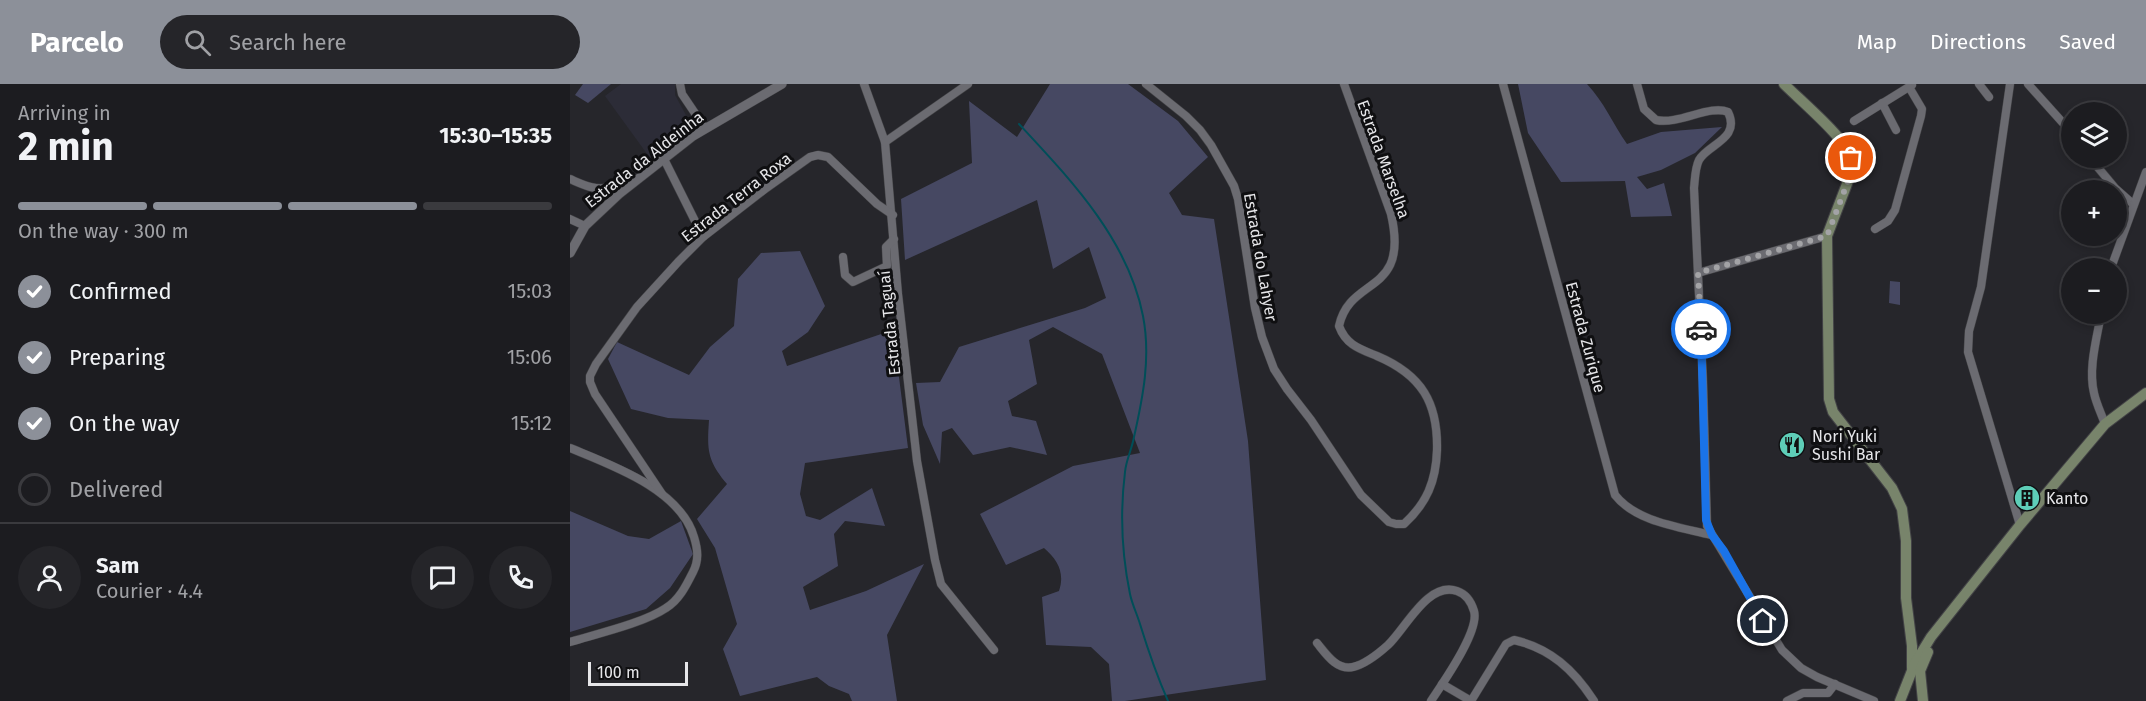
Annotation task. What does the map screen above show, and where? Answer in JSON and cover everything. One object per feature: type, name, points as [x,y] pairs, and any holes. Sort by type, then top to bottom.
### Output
[{"type":"main road","points":[[1784,84],[1839,138],[1851,158],[1850,176],[1827,236],[1827,379],[1830,407],[1892,488],[1902,509],[1906,541],[1905,588],[1912,646],[1923,701]]},
{"type":"main road","points":[[1900,701],[1921,658],[1944,622],[2020,525],[2105,423],[2146,393]]},
{"type":"main road","points":[[1912,646],[1921,658]]},
{"type":"street","points":[[680,84],[682,94],[705,128]]},
{"type":"street","name":"Estrada da Aldeinha","points":[[570,253],[585,226],[636,180],[705,128],[782,84]]},
{"type":"street","name":"Estrada Taguaí","points":[[864,84],[885,142],[898,294],[917,461],[935,560],[941,584],[994,650]]},
{"type":"street","points":[[885,142],[968,84]]},
{"type":"street","name":"Estrada do Lahyer","points":[[1146,84],[1200,130],[1234,186],[1238,199],[1254,308],[1274,369],[1361,495],[1389,522],[1404,524]]},
{"type":"street","name":"Estrada Marselha","points":[[1344,84],[1391,214],[1396,233],[1396,249],[1387,273],[1350,305],[1339,326],[1349,342],[1357,349],[1389,362],[1421,386],[1431,403],[1437,427],[1434,479],[1423,503],[1404,524]]},
{"type":"street","name":"Estrada Zurique","points":[[1503,84],[1615,495],[1625,505],[1653,519],[1712,535]]},
{"type":"street","points":[[1637,84],[1644,109],[1656,120],[1672,120],[1714,110],[1726,111],[1730,116],[1730,131],[1720,142],[1701,156],[1696,170],[1694,188],[1704,393],[1706,520],[1712,535],[1724,551],[1782,650],[1801,668],[1874,701]]},
{"type":"street","points":[[1979,84],[1989,97]]},
{"type":"street","points":[[2010,84],[1981,287],[1969,331],[1968,352],[2020,525]]},
{"type":"street","points":[[2028,84],[2061,121]]},
{"type":"street","points":[[1854,121],[1911,85],[1922,109],[1895,210],[1888,221],[1875,229]]},
{"type":"street","points":[[1882,103],[1896,130]]},
{"type":"street","name":"Estrada Terra Roxa","points":[[662,494],[595,394],[590,376],[607,347],[637,308],[703,237],[810,157],[818,155],[828,157],[877,204],[892,215]]},
{"type":"street","points":[[664,159],[703,237]]},
{"type":"street","points":[[2098,168],[2115,188],[2133,204]]},
{"type":"street","points":[[2114,258],[2146,172]]},
{"type":"street","points":[[570,178],[598,189],[610,187],[627,179],[636,180]]},
{"type":"street","points":[[610,187],[619,194]]},
{"type":"street","points":[[570,219],[585,226]]},
{"type":"street","points":[[1698,273],[1827,236]]},
{"type":"street","points":[[843,256],[845,275],[853,282],[887,266],[886,247],[894,238]]},
{"type":"street","points":[[2099,324],[2093,365],[2093,391],[2105,423]]},
{"type":"street","points":[[570,448],[632,476],[662,494],[686,520],[698,549],[697,564],[687,585],[675,601],[655,614],[570,642]]},
{"type":"street","points":[[1317,644],[1333,662],[1342,667],[1351,668],[1363,664],[1388,645],[1426,600],[1443,590],[1454,590],[1463,594],[1470,602],[1475,614],[1474,622],[1431,701]]},
{"type":"street","points":[[1442,684],[1471,701],[1506,644],[1514,640],[1538,646],[1555,657],[1571,670],[1594,701]]},
{"type":"street","points":[[1787,701],[1803,693],[1828,693],[1835,684]]},
{"type":"shaded area","points":[[583,84],[611,84],[588,103],[575,95]]},
{"type":"shaded area","points":[[621,84],[675,84],[675,95],[690,124],[650,158],[605,96]]},
{"type":"shaded area","points":[[1050,84],[1128,84],[1178,121],[1208,157],[1169,193],[1182,215],[1214,219],[1248,441],[1266,680],[1112,701],[1109,664],[1091,647],[1046,645],[1042,597],[1059,591],[1061,584],[1061,573],[1053,557],[1044,548],[1006,565],[980,514],[1073,466],[1140,453],[1102,354],[1053,327],[1029,340],[1037,384],[1008,401],[1012,416],[1036,421],[1047,455],[1010,447],[973,455],[952,428],[942,432],[940,464],[923,425],[916,383],[940,382],[959,347],[1085,308],[1106,298],[1089,247],[1053,269],[1037,200],[905,260],[901,199],[972,163],[969,101],[1017,137]]},
{"type":"shaded area","points":[[1518,84],[1587,84],[1627,144],[1661,132],[1722,127],[1695,153],[1661,170],[1637,177],[1647,189],[1664,183],[1672,216],[1631,217],[1625,181],[1561,182],[1528,133]]},
{"type":"shaded area","points":[[800,251],[825,306],[808,332],[782,351],[787,366],[893,330],[908,448],[805,463],[800,494],[806,516],[820,520],[872,488],[885,526],[845,521],[834,534],[838,566],[803,587],[810,610],[866,591],[924,564],[887,635],[897,701],[852,701],[849,694],[829,686],[817,677],[740,696],[723,649],[737,624],[715,548],[697,519],[727,484],[715,468],[710,454],[709,420],[668,418],[631,409],[608,359],[617,342],[689,375],[710,347],[734,326],[738,279],[761,253]]},
{"type":"shaded area","points":[[1890,281],[1900,282],[1900,305],[1889,303]]},
{"type":"shaded area","points":[[570,511],[628,536],[649,539],[681,521],[693,554],[670,588],[646,609],[570,632]]},
{"type":"waterway","points":[[1019,124],[1077,189],[1111,236],[1135,288],[1143,316],[1146,347],[1145,377],[1125,472],[1122,518],[1124,549],[1131,598],[1168,701]]},
{"type":"way so far","points":[[1701,329],[1698,273],[1827,236],[1850,176],[1851,158]]},
{"type":"place","name":"Nori Yuki Sushi Bar","points":[[1792,445]]},
{"type":"place","name":"Kanto","points":[[2027,498]]},
{"type":"route","points":[[1701,329],[1707,526],[1724,551],[1763,621]]}]
